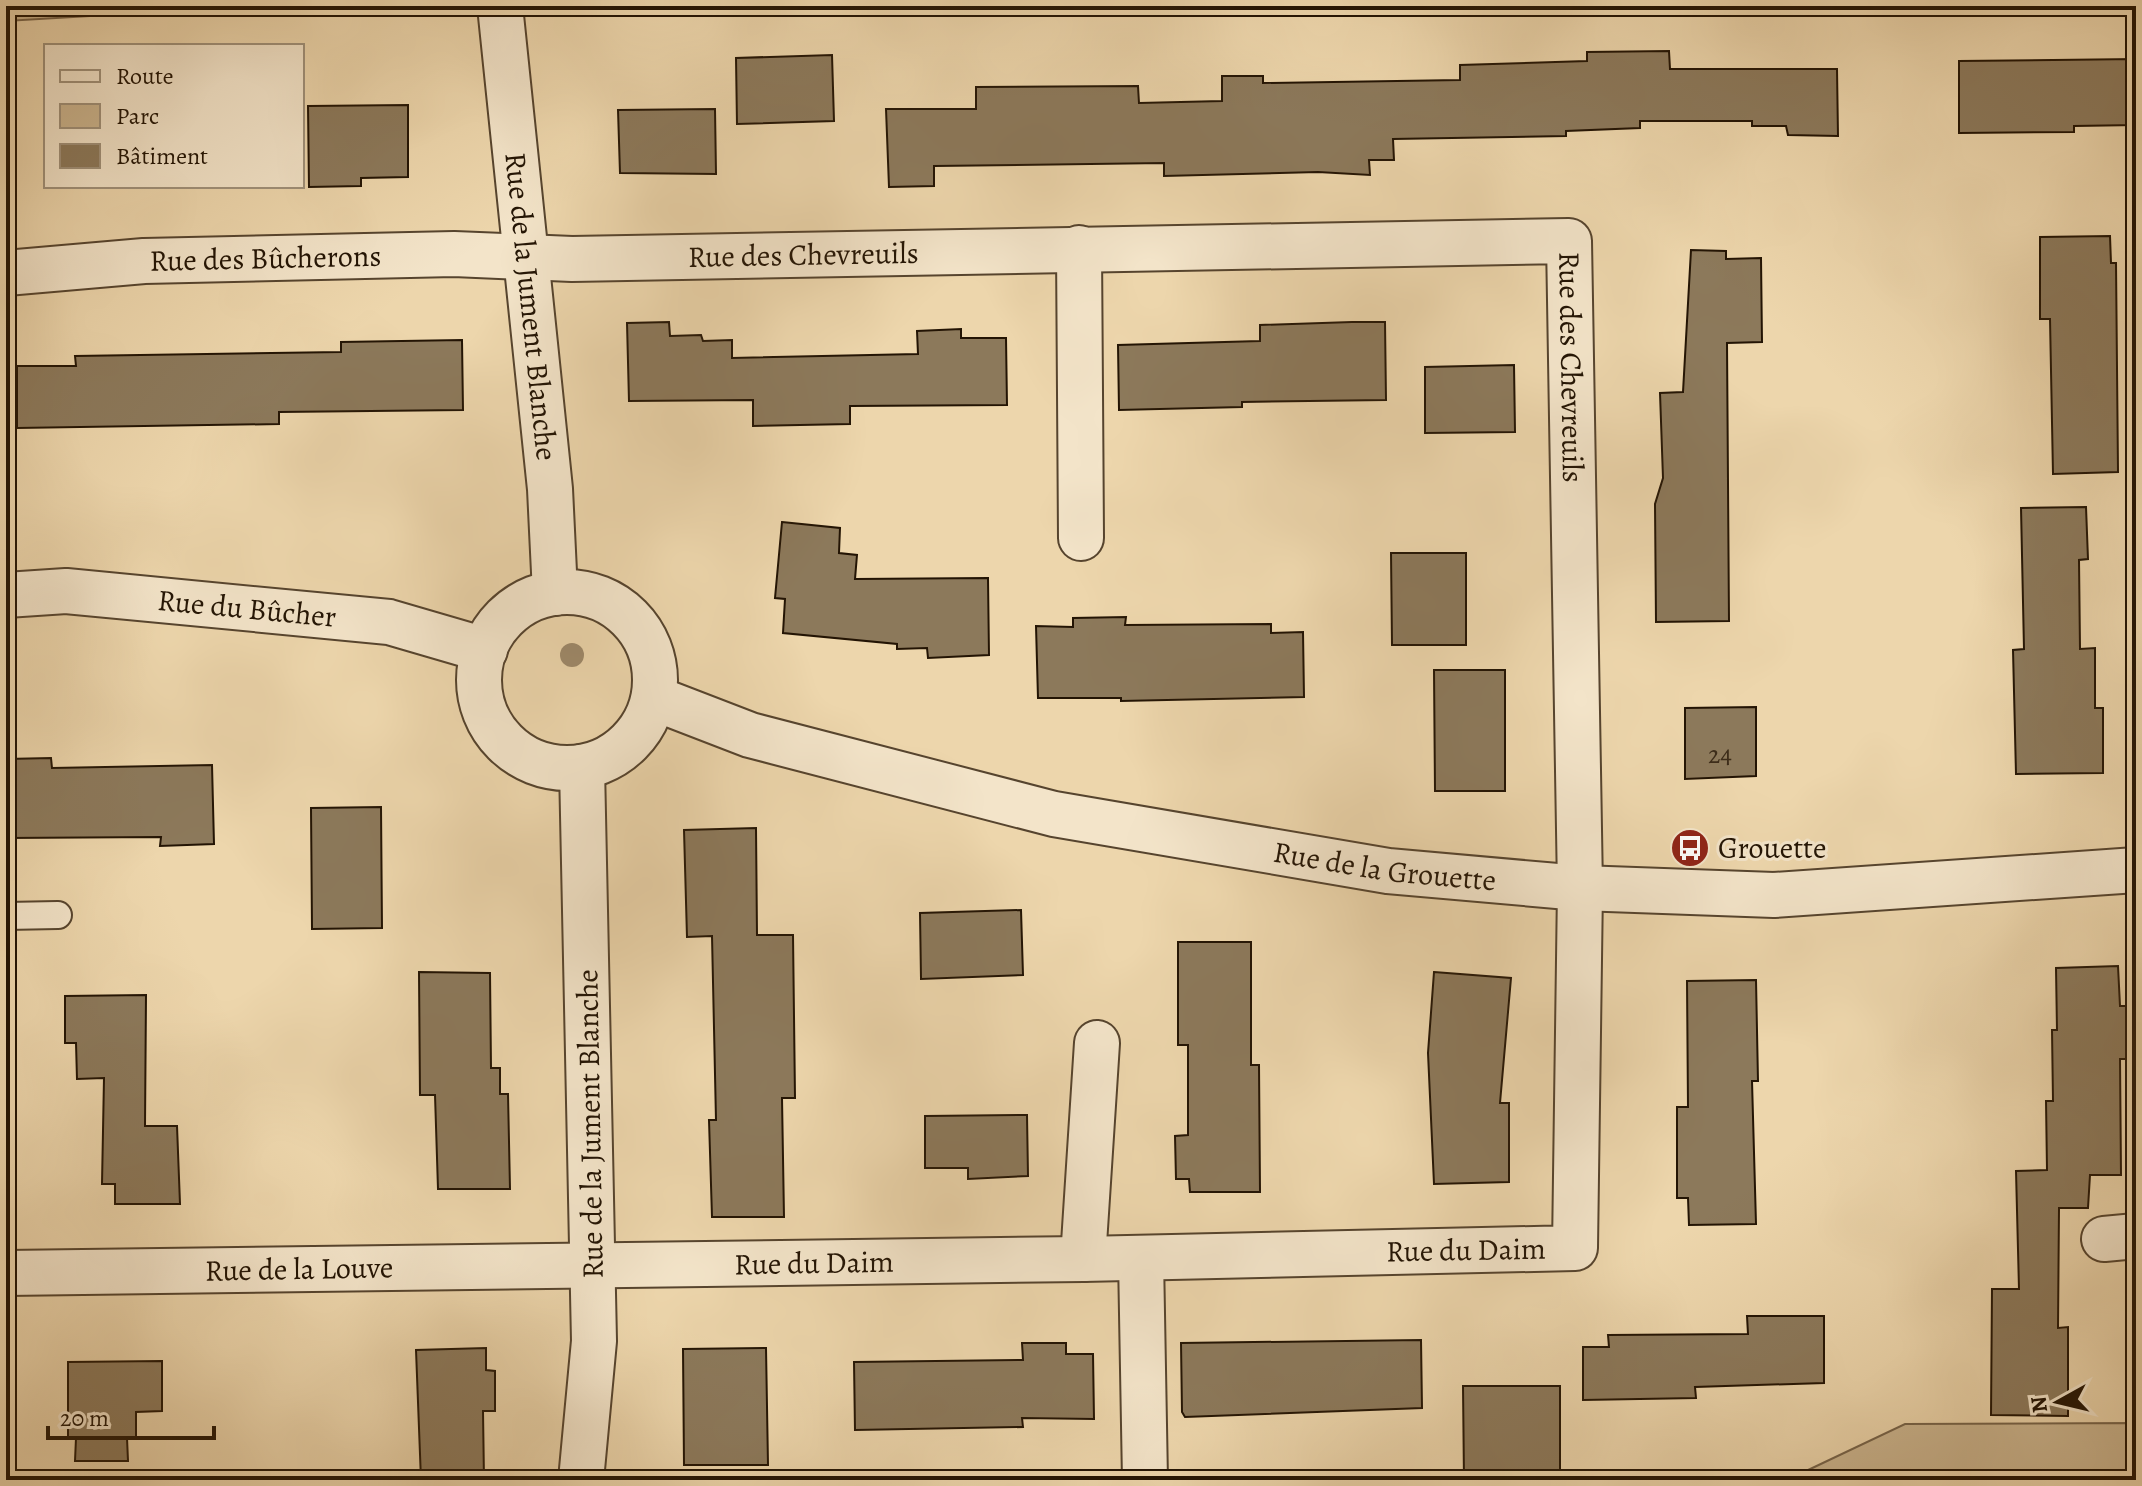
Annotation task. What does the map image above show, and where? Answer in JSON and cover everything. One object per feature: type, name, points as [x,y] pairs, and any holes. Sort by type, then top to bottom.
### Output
[{"type":"street","name":"Rue de la Jument Blanche","points":[[504,11],[550,489],[555,593]]},
{"type":"street","name":"Rue des Chevreuils","points":[[526,258],[1569,241],[1580,888]]},
{"type":"street","points":[[1079,248],[1081,538]]},
{"type":"street","name":"Rue des Bûcherons","points":[[6,273],[144,261],[454,254],[526,258]]},
{"type":"street","name":"Rue du Bûcher","points":[[6,595],[66,591],[389,622],[485,650]]},
{"type":"street","points":[[579,592],[601,599],[631,620],[650,651],[655,674],[654,698],[645,723],[628,744],[607,759],[582,767],[556,768],[531,761],[509,746],[492,726],[482,702],[479,675],[485,650],[496,629],[512,612],[555,593],[579,592]]},
{"type":"street","name":"Rue de la Grouette","points":[[654,698],[750,735],[1054,814],[1388,871],[1580,888],[1774,895],[2136,870]]},
{"type":"street","name":"Rue de la Jument Blanche","points":[[581,1480],[594,1341],[582,767]]},
{"type":"street","name":"Rue du Daim","points":[[592,1266],[1575,1248],[1580,888]]},
{"type":"street","points":[[1083,1259],[1097,1043]]},
{"type":"street","points":[[1141,1258],[1145,1480]]},
{"type":"street","name":"Rue de la Louve","points":[[6,1273],[592,1266]]},
{"type":"lane","points":[[6,916],[58,915]]},
{"type":"green space","points":[[6,6],[260,6],[6,21]]},
{"type":"green space","points":[[2136,1423],[2136,1480],[1787,1480],[1905,1424]]},
{"type":"building","points":[[1669,51],[1670,69],[1837,69],[1838,136],[1788,135],[1786,126],[1752,126],[1752,121],[1640,121],[1640,128],[1566,131],[1566,136],[1393,139],[1394,160],[1369,160],[1370,175],[1318,172],[1164,176],[1164,163],[934,166],[934,186],[889,187],[886,109],[976,109],[976,87],[1138,86],[1139,103],[1222,101],[1222,76],[1263,76],[1263,83],[1460,80],[1460,65],[1587,61],[1587,52]]},
{"type":"building","points":[[832,55],[834,121],[737,124],[736,58]]},
{"type":"building","points":[[2136,59],[2136,125],[2074,126],[2074,132],[1959,133],[1959,61]]},
{"type":"building","points":[[408,105],[408,177],[361,178],[361,186],[309,187],[308,106]]},
{"type":"building","points":[[715,109],[716,174],[620,173],[618,110]]},
{"type":"building","points":[[2110,236],[2111,263],[2116,263],[2118,472],[2053,474],[2050,319],[2040,319],[2040,237]]},
{"type":"building","points":[[1691,250],[1726,251],[1726,259],[1761,258],[1762,342],[1727,343],[1729,621],[1656,622],[1655,504],[1663,478],[1660,393],[1683,392]]},
{"type":"building","points":[[669,322],[670,336],[701,335],[703,341],[732,340],[732,358],[918,354],[917,331],[961,329],[961,338],[1006,338],[1007,405],[850,406],[850,424],[753,426],[753,400],[629,401],[627,323]]},
{"type":"building","points":[[1385,322],[1386,400],[1242,402],[1242,407],[1119,410],[1118,345],[1260,341],[1260,325]]},
{"type":"building","points":[[462,340],[463,410],[279,412],[279,424],[17,428],[17,366],[76,366],[75,356],[341,352],[341,342]]},
{"type":"building","points":[[1514,365],[1515,432],[1425,433],[1425,367]]},
{"type":"building","points":[[2086,507],[2088,559],[2079,560],[2080,649],[2095,648],[2095,708],[2103,708],[2103,773],[2016,774],[2013,650],[2024,649],[2021,508]]},
{"type":"building","points":[[782,522],[840,528],[839,553],[857,555],[855,579],[988,578],[989,655],[928,658],[927,648],[897,649],[897,644],[783,633],[785,599],[775,598]]},
{"type":"building","points":[[1391,553],[1466,553],[1466,645],[1392,645]]},
{"type":"building","points":[[1126,617],[1125,625],[1271,624],[1271,633],[1303,632],[1304,697],[1121,701],[1121,698],[1038,698],[1036,626],[1073,627],[1073,618]]},
{"type":"building","points":[[1434,670],[1505,670],[1505,791],[1435,791]]},
{"type":"building","points":[[1756,707],[1756,776],[1685,779],[1685,708]]},
{"type":"building","points":[[51,758],[52,768],[212,765],[214,844],[160,846],[161,837],[6,838],[6,759]]},
{"type":"building","points":[[381,807],[382,928],[312,929],[311,808]]},
{"type":"building","points":[[756,828],[757,935],[793,935],[795,1098],[782,1098],[784,1217],[712,1217],[709,1120],[716,1120],[712,936],[687,937],[684,830]]},
{"type":"building","points":[[1021,910],[1023,975],[921,979],[920,913]]},
{"type":"building","points":[[1178,942],[1251,942],[1251,1065],[1259,1065],[1260,1192],[1190,1192],[1189,1179],[1176,1179],[1175,1136],[1188,1135],[1188,1045],[1178,1045]]},
{"type":"building","points":[[2118,966],[2120,1006],[2128,1006],[2129,1059],[2120,1059],[2121,1175],[2090,1175],[2088,1208],[2059,1208],[2058,1328],[2068,1327],[2068,1416],[1991,1415],[1992,1289],[2019,1289],[2016,1171],[2047,1170],[2046,1101],[2053,1101],[2052,1030],[2057,1030],[2056,968]]},
{"type":"building","points":[[419,972],[490,973],[491,1068],[500,1068],[500,1094],[508,1094],[510,1189],[438,1189],[435,1095],[420,1095]]},
{"type":"building","points":[[1434,972],[1511,978],[1500,1103],[1509,1103],[1509,1182],[1434,1184],[1428,1053]]},
{"type":"building","points":[[1756,980],[1758,1081],[1752,1081],[1756,1224],[1689,1225],[1688,1198],[1677,1198],[1677,1107],[1688,1107],[1687,981]]},
{"type":"building","points":[[146,995],[145,1126],[177,1126],[180,1204],[115,1204],[115,1184],[102,1184],[104,1078],[77,1079],[76,1043],[65,1043],[65,996]]},
{"type":"building","points":[[1027,1115],[1028,1176],[968,1179],[968,1168],[925,1168],[925,1116]]},
{"type":"building","points":[[1747,1316],[1824,1316],[1824,1383],[1695,1387],[1696,1398],[1583,1400],[1583,1347],[1609,1347],[1608,1335],[1748,1334]]},
{"type":"building","points":[[1421,1340],[1422,1408],[1185,1417],[1182,1412],[1181,1343]]},
{"type":"building","points":[[1022,1343],[1066,1343],[1066,1354],[1093,1354],[1094,1419],[1022,1418],[1023,1427],[855,1430],[854,1362],[1023,1360]]},
{"type":"building","points":[[486,1348],[486,1370],[495,1371],[495,1411],[483,1411],[484,1480],[421,1480],[416,1350]]},
{"type":"building","points":[[766,1348],[768,1465],[684,1465],[683,1349]]},
{"type":"building","points":[[162,1361],[162,1411],[136,1412],[136,1438],[127,1438],[128,1461],[75,1461],[76,1438],[68,1438],[68,1362]]},
{"type":"building","points":[[1463,1386],[1560,1386],[1560,1480],[1464,1480]]},
{"type":"place","name":"Grouette","points":[[1690,848]]}]
